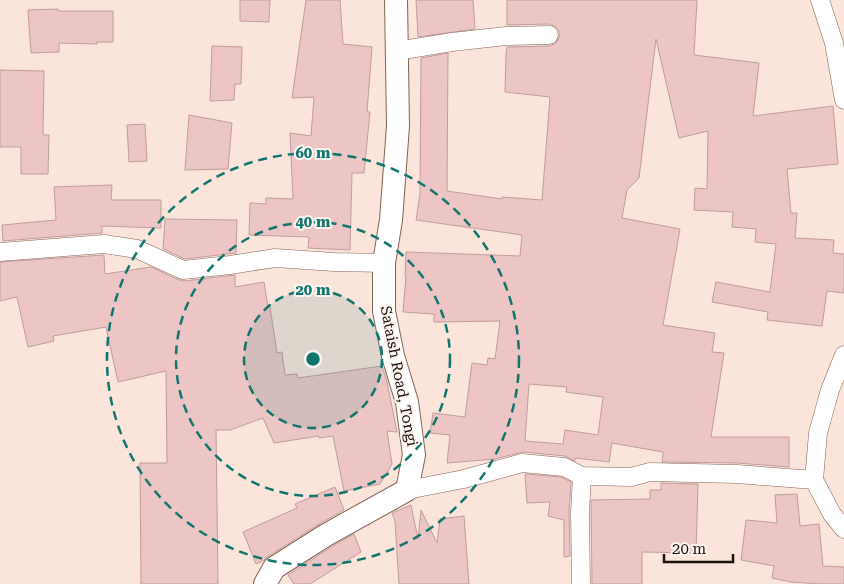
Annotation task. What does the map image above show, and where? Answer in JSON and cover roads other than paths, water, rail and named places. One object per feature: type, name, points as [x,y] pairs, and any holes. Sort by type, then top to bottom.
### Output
[{"type":"street","name":"Sataish Road, Tongi","points":[[396,0],[398,126],[391,220],[384,264],[384,311],[393,356],[407,402],[414,455],[407,490]]},
{"type":"street","points":[[820,0],[834,43],[844,100]]},
{"type":"street","points":[[397,51],[506,36],[549,35]]},
{"type":"street","points":[[0,252],[104,244],[137,249],[183,270],[274,258],[384,264]]},
{"type":"street","points":[[844,355],[830,390],[818,433],[814,480],[832,514],[844,529]]},
{"type":"street","points":[[265,584],[274,568],[326,535],[407,490],[464,479],[522,463],[564,467],[582,476],[631,477],[650,472],[737,474],[814,480]]},
{"type":"street","points":[[581,584],[580,513],[582,476]]}]
